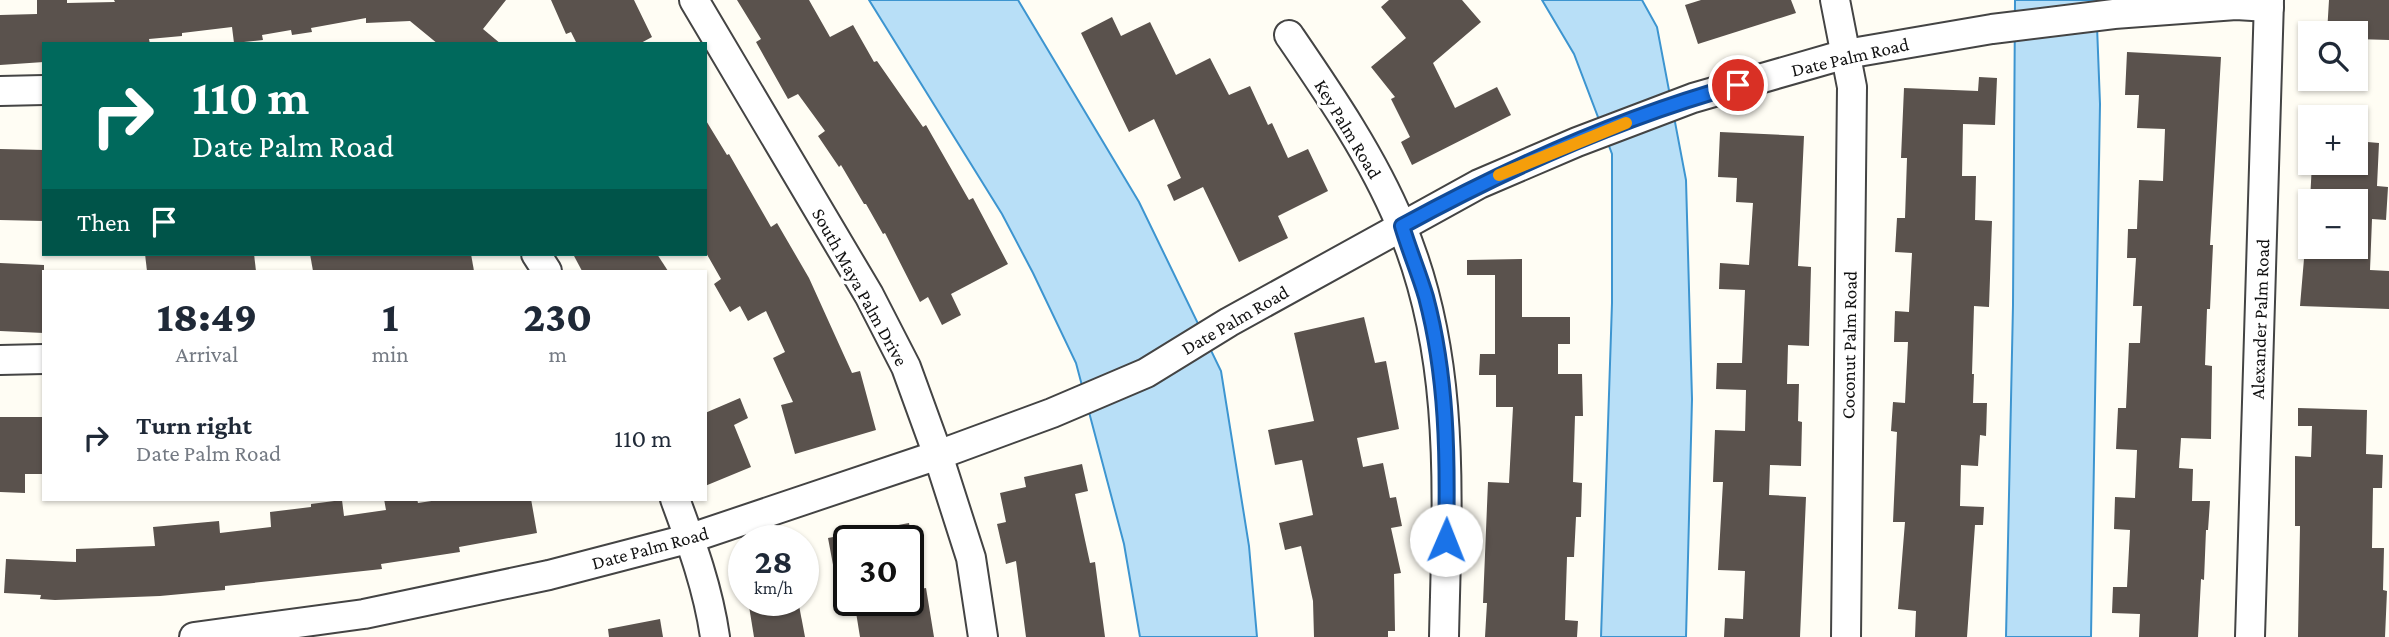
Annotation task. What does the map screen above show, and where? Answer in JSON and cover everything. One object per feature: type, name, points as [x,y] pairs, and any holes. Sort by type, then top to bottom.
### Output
[{"type":"street","name":"South Maya Palm Drive","points":[[694,0],[869,295],[906,368],[938,455],[971,558],[983,637]]},
{"type":"street","name":"Coconut Palm Road","points":[[1835,0],[1852,87],[1846,637]]},
{"type":"street","name":"Date Palm Road","points":[[194,637],[295,625],[449,597],[549,575],[691,538],[938,455],[1052,413],[1146,373],[1229,322],[1479,184],[1577,142],[1693,98],[1846,54],[1992,29],[2114,14],[2269,3]]},
{"type":"street","name":"Alexander Palm Road","points":[[2250,637],[2269,3]]},
{"type":"street","name":"Key Palm Road","points":[[1289,35],[1346,119],[1402,226],[1426,296],[1444,402],[1448,467],[1444,637]]},
{"type":"street","points":[[0,91],[42,90]]},
{"type":"street","points":[[0,360],[42,359]]},
{"type":"street","points":[[676,501],[691,538],[709,598],[715,637]]},
{"type":"water","points":[[869,0],[1018,0],[1139,202],[1221,371],[1249,546],[1257,637],[1140,637],[1124,544],[1076,363],[1002,214]]},
{"type":"water","points":[[1542,0],[1642,0],[1657,27],[1686,180],[1692,399],[1686,637],[1601,637],[1612,303],[1612,154],[1574,54]]},
{"type":"water","points":[[2015,0],[2096,0],[2100,104],[2091,637],[2006,637],[2013,305]]},
{"type":"building","points":[[37,0],[67,0],[67,3],[115,2],[114,0],[506,0],[483,29],[499,42],[436,42],[410,21],[366,23],[366,18],[311,28],[312,32],[292,35],[291,30],[262,35],[263,40],[244,42],[234,42],[232,27],[149,39],[150,42],[42,42],[42,62],[0,65],[0,15],[37,14]]},
{"type":"building","points":[[551,0],[634,0],[652,37],[643,42],[576,42],[571,32],[566,34]]},
{"type":"building","points":[[737,0],[809,0],[830,37],[853,25],[874,62],[877,61],[923,127],[926,125],[969,200],[973,198],[1008,264],[951,294],[961,315],[942,325],[928,297],[920,302],[885,233],[883,234],[841,165],[839,167],[818,136],[825,131],[798,94],[788,99],[756,42],[761,39]]},
{"type":"building","points":[[1389,0],[1462,0],[1481,22],[1433,63],[1455,108],[1497,87],[1511,115],[1412,165],[1401,142],[1410,137],[1391,99],[1395,97],[1371,67],[1406,38],[1381,7]]},
{"type":"building","points":[[1701,0],[1791,0],[1796,13],[1698,44],[1685,5]]},
{"type":"building","points":[[2329,0],[2389,0],[2389,40],[2368,39],[2368,21],[2328,21]]},
{"type":"building","points":[[1112,17],[1121,36],[1150,22],[1176,75],[1210,58],[1229,95],[1250,86],[1268,125],[1272,123],[1288,158],[1308,149],[1328,191],[1278,216],[1288,238],[1239,262],[1203,187],[1174,201],[1167,185],[1181,178],[1154,119],[1129,132],[1081,33]]},
{"type":"building","points":[[2127,52],[2221,57],[2205,365],[2212,366],[2211,439],[2181,438],[2179,468],[2193,469],[2192,501],[2210,501],[2204,580],[2201,579],[2198,637],[2139,637],[2140,614],[2112,613],[2113,587],[2127,587],[2130,530],[2114,529],[2115,497],[2135,498],[2137,450],[2116,449],[2118,408],[2126,408],[2129,343],[2140,343],[2142,306],[2133,306],[2136,258],[2127,258],[2128,229],[2137,229],[2139,180],[2163,181],[2165,129],[2137,128],[2139,95],[2125,95]]},
{"type":"building","points":[[1979,77],[1997,78],[1995,125],[1963,124],[1962,176],[1976,176],[1975,220],[1992,221],[1989,307],[1974,306],[1972,374],[1973,403],[1987,403],[1986,436],[1980,435],[1978,466],[1961,465],[1960,506],[1984,507],[1983,525],[1975,525],[1967,637],[1915,637],[1916,611],[1898,609],[1905,522],[1893,522],[1897,432],[1891,431],[1893,402],[1905,403],[1908,342],[1894,342],[1895,311],[1909,312],[1912,253],[1895,252],[1897,218],[1905,218],[1907,158],[1901,158],[1904,88],[1978,91]]},
{"type":"building","points":[[707,122],[727,155],[729,154],[771,227],[777,223],[809,278],[852,373],[860,371],[876,430],[795,454],[781,405],[793,402],[773,358],[785,352],[766,311],[748,321],[740,306],[730,312],[714,284],[721,279],[707,254]]},
{"type":"building","points":[[1720,132],[1804,136],[1798,266],[1811,267],[1809,346],[1788,345],[1787,384],[1799,384],[1801,466],[1770,465],[1769,495],[1806,497],[1800,637],[1724,637],[1725,618],[1743,619],[1745,571],[1718,570],[1723,482],[1713,482],[1715,430],[1745,431],[1746,390],[1716,389],[1717,363],[1742,363],[1745,290],[1719,289],[1720,263],[1749,265],[1753,203],[1736,202],[1737,178],[1718,177]]},
{"type":"building","points":[[2368,142],[2379,143],[2377,186],[2388,187],[2386,220],[2372,219],[2370,270],[2389,271],[2389,309],[2300,306],[2304,259],[2368,259],[2368,189],[2311,189],[2311,175],[2368,175]]},
{"type":"building","points":[[0,149],[42,150],[42,221],[0,220]]},
{"type":"building","points":[[145,256],[254,256],[256,270],[147,270]]},
{"type":"building","points":[[310,256],[471,256],[474,270],[313,270]]},
{"type":"building","points":[[574,256],[658,256],[667,270],[581,270]]},
{"type":"building","points":[[1522,259],[1522,317],[1570,317],[1570,344],[1558,344],[1558,374],[1582,374],[1583,416],[1575,416],[1573,482],[1582,483],[1581,517],[1576,517],[1574,557],[1567,557],[1565,620],[1578,621],[1577,637],[1485,637],[1487,603],[1483,603],[1488,482],[1509,483],[1513,407],[1496,407],[1496,375],[1479,375],[1480,354],[1495,354],[1495,275],[1467,275],[1467,260]]},
{"type":"building","points":[[0,263],[44,265],[42,333],[0,331]]},
{"type":"building","points":[[1364,317],[1375,363],[1386,361],[1399,429],[1357,438],[1363,467],[1383,463],[1390,498],[1396,497],[1402,526],[1391,528],[1401,573],[1394,574],[1395,631],[1388,631],[1388,637],[1314,637],[1313,601],[1301,546],[1285,550],[1279,523],[1313,515],[1302,460],[1275,465],[1268,430],[1314,421],[1294,333]]},
{"type":"building","points":[[740,398],[748,418],[734,425],[751,467],[707,485],[707,412]]},
{"type":"building","points":[[2298,408],[2367,410],[2366,454],[2383,455],[2382,488],[2373,488],[2372,548],[2384,548],[2383,590],[2387,591],[2385,637],[2298,637],[2300,526],[2295,526],[2295,456],[2311,457],[2312,426],[2298,426]]},
{"type":"building","points":[[0,417],[42,417],[42,474],[25,474],[25,493],[0,492]]},
{"type":"building","points":[[1082,464],[1088,491],[1075,494],[1090,563],[1095,562],[1105,637],[1026,637],[1016,561],[1006,564],[997,524],[1006,522],[1000,493],[1026,487],[1024,477]]},
{"type":"building","points":[[334,501],[342,501],[344,516],[386,510],[384,501],[531,501],[537,533],[459,547],[460,552],[381,564],[382,569],[225,586],[225,590],[160,596],[55,600],[40,599],[41,595],[4,593],[6,559],[76,562],[76,549],[155,546],[153,527],[219,521],[220,533],[271,527],[270,512]]},
{"type":"building","points":[[833,537],[833,565],[828,538]]},
{"type":"building","points":[[924,588],[934,637],[860,637],[857,616],[924,616]]},
{"type":"building","points":[[751,616],[801,616],[805,637],[754,637]]},
{"type":"building","points":[[660,619],[663,637],[609,637],[608,629]]},
{"type":"slow traffic","points":[[1499,175],[1626,123]]},
{"type":"route","points":[[1446,540],[1448,467],[1444,402],[1426,296],[1402,226],[1479,184],[1577,142],[1693,98],[1738,85]]}]
